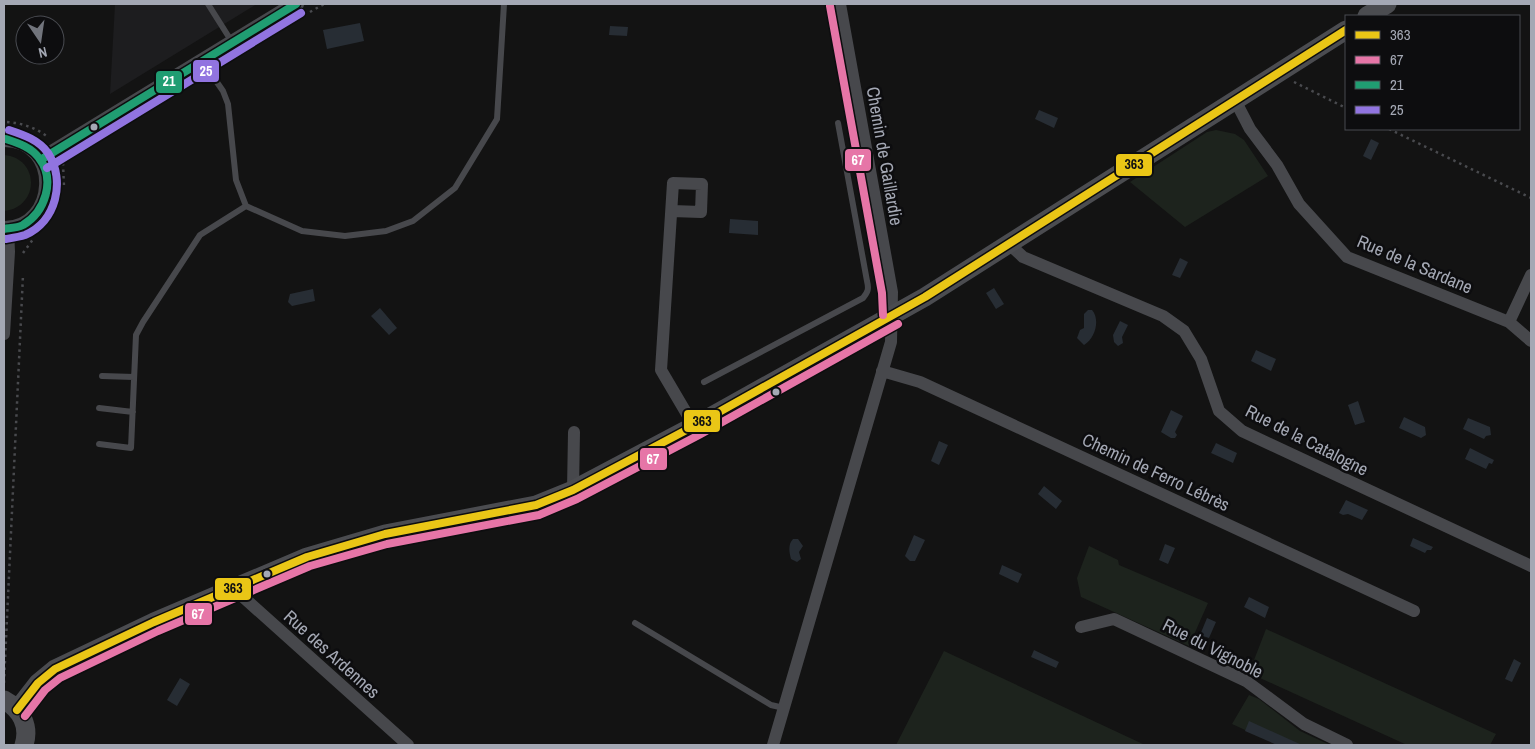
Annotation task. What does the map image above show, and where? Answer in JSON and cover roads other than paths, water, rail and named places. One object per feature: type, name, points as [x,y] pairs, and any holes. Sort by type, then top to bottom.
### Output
[{"type":"main road","points":[[1369,15],[1387,4]]},
{"type":"main road","points":[[25,744],[25,724],[10,705],[55,669],[154,622],[306,557],[385,534],[536,505],[574,490],[694,426],[925,297],[1345,31]]},
{"type":"street","points":[[42,159],[296,4]]},
{"type":"street","name":"Chemin de Gaillardie","points":[[840,4],[892,292],[893,315]]},
{"type":"street","name":"Rue de la Sardane","points":[[1235,100],[1250,129],[1277,165],[1299,204],[1347,257],[1508,322],[1531,341]]},
{"type":"street","points":[[4,139],[20,142],[31,148],[42,159],[47,174],[48,191],[41,207],[30,220],[20,226],[6,229],[9,252],[4,334]]},
{"type":"street","points":[[672,211],[662,370],[694,426]]},
{"type":"street","name":"Rue de la Catalogne","points":[[1009,244],[1023,257],[1163,316],[1184,331],[1201,359],[1219,411],[1242,431],[1531,566]]},
{"type":"street","points":[[1508,322],[1531,275]]},
{"type":"street","points":[[773,745],[891,342],[893,315]]},
{"type":"street","name":"Chemin de Ferro Lébrès","points":[[882,371],[920,382],[1414,611]]},
{"type":"street","points":[[574,432],[574,490]]},
{"type":"street","name":"Rue des Ardennes","points":[[237,586],[242,596],[408,745]]},
{"type":"street","name":"Rue du Vignoble","points":[[1081,627],[1114,619],[1246,681],[1304,724],[1347,745]]},
{"type":"lane","points":[[208,4],[233,43]]},
{"type":"lane","points":[[203,61],[223,91],[228,104],[236,180],[246,206],[302,231],[346,236],[386,231],[413,221],[454,188],[497,119],[504,4]]},
{"type":"lane","points":[[704,382],[863,298],[867,294],[869,289],[868,281],[838,123]]},
{"type":"lane","points":[[99,444],[131,448],[136,336],[143,322],[200,235],[246,206]]},
{"type":"lane","points":[[102,376],[134,377]]},
{"type":"lane","points":[[99,408],[133,412]]},
{"type":"lane","points":[[635,623],[771,705],[784,708]]}]
